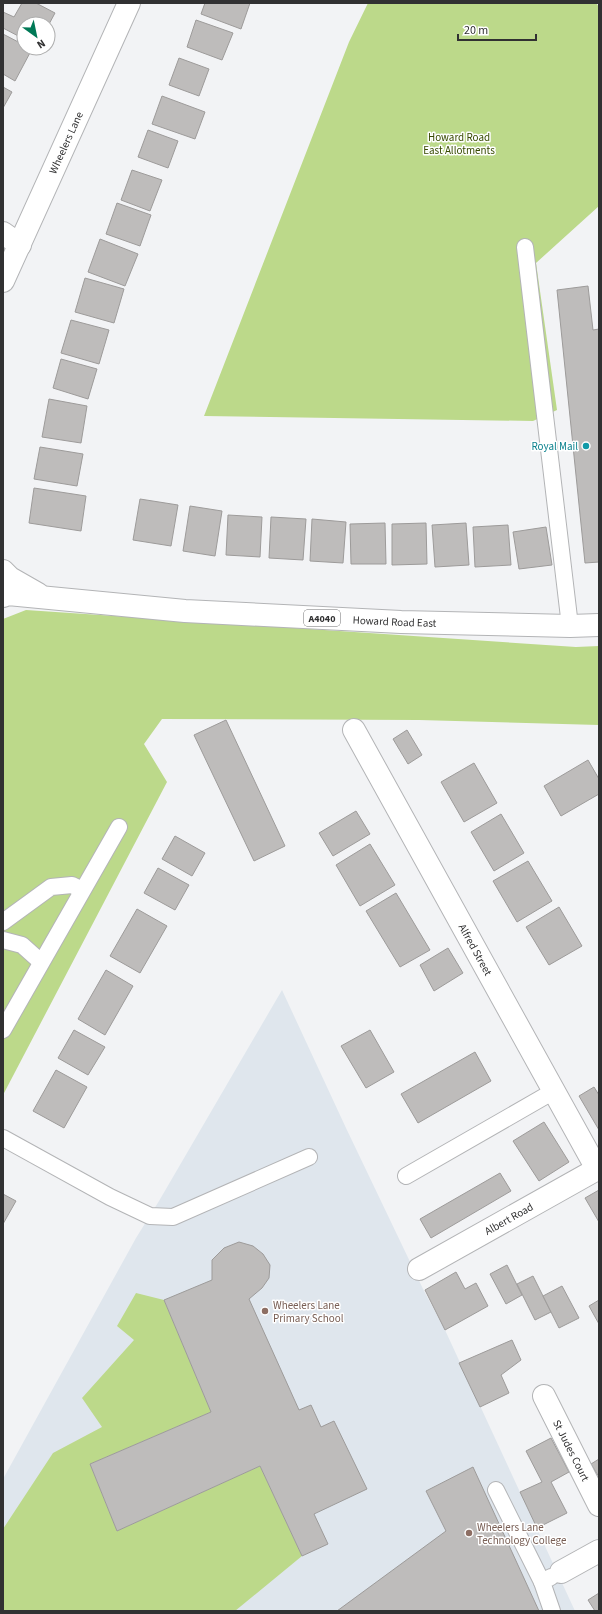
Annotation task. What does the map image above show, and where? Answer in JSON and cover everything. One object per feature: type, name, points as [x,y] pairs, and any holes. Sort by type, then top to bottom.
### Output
[{"type":"street","name":"Wheelers Lane","points":[[3,282],[11,239],[129,3]]},
{"type":"street","name":"Howard Road East","points":[[3,571],[10,578],[46,598]]},
{"type":"street","name":"Howard Road East","points":[[3,596],[8,594],[185,612],[409,622],[570,626],[599,625]]},
{"type":"street","name":"Alfred Street","points":[[354,730],[598,1168]]},
{"type":"street","name":"Albert Road","points":[[419,1269],[598,1168]]},
{"type":"street","name":"St Judes Court","points":[[544,1396],[599,1505]]},
{"type":"street","points":[[561,1572],[599,1551]]},
{"type":"lane","points":[[525,247],[570,626]]},
{"type":"lane","points":[[3,1030],[119,827]]},
{"type":"lane","points":[[3,922],[52,887],[72,885],[82,890]]},
{"type":"lane","points":[[3,940],[22,945],[41,962]]},
{"type":"lane","points":[[406,1176],[554,1091]]},
{"type":"lane","points":[[3,1138],[110,1197],[150,1216],[172,1217],[309,1157]]},
{"type":"lane","points":[[496,1490],[542,1582],[552,1611]]},
{"type":"lane","points":[[542,1582],[561,1572]]},
{"type":"shaded area","name":"Wheelers Lane Primary School","points":[[282,990],[424,1291],[445,1330],[575,1611],[3,1611],[3,1479],[136,1238]]},
{"type":"green space","name":"Howard Road East Allotments","points":[[368,3],[596,3],[599,7],[599,206],[536,263],[557,410],[533,421],[204,416],[349,42]]},
{"type":"green space","points":[[26,610],[576,647],[599,646],[599,725],[419,720],[162,719],[144,744],[167,782],[3,1095],[3,619]]},
{"type":"green space","points":[[136,1293],[164,1300],[211,1412],[90,1464],[117,1531],[260,1466],[302,1556],[235,1611],[3,1611],[3,1529],[53,1453],[102,1427],[82,1398],[134,1340],[117,1326]]},
{"type":"building","points":[[22,3],[36,3],[55,13],[53,16],[16,16],[16,35],[3,28],[3,12],[14,17]]},
{"type":"building","points":[[205,3],[250,3],[241,29],[201,14]]},
{"type":"building","points":[[196,20],[233,33],[222,60],[187,47]]},
{"type":"building","points":[[3,34],[16,41],[16,56],[28,56],[15,81],[3,74]]},
{"type":"building","points":[[179,58],[209,69],[199,96],[169,85]]},
{"type":"building","points":[[3,87],[12,92],[3,108]]},
{"type":"building","points":[[162,96],[205,112],[195,139],[152,124]]},
{"type":"building","points":[[148,130],[178,141],[168,168],[138,157]]},
{"type":"building","points":[[132,170],[162,180],[150,211],[121,200]]},
{"type":"building","points":[[117,203],[151,215],[140,246],[106,234]]},
{"type":"building","points":[[100,239],[138,254],[125,286],[88,272]]},
{"type":"building","points":[[85,278],[124,289],[114,323],[75,312]]},
{"type":"building","name":"Royal Mail","points":[[588,286],[593,330],[599,329],[599,562],[585,563],[557,290]]},
{"type":"building","points":[[71,320],[109,330],[99,364],[61,353]]},
{"type":"building","points":[[61,359],[97,369],[88,399],[53,388]]},
{"type":"building","points":[[49,399],[87,406],[81,443],[42,437]]},
{"type":"building","points":[[40,447],[83,454],[77,486],[34,479]]},
{"type":"building","points":[[34,488],[86,496],[81,531],[29,523]]},
{"type":"building","points":[[140,499],[178,505],[171,546],[133,540]]},
{"type":"building","points":[[190,506],[222,511],[215,556],[183,551]]},
{"type":"building","points":[[228,515],[262,517],[260,557],[226,555]]},
{"type":"building","points":[[271,517],[306,519],[303,560],[269,558]]},
{"type":"building","points":[[312,519],[346,522],[343,563],[310,561]]},
{"type":"building","points":[[385,523],[386,564],[351,564],[350,524]]},
{"type":"building","points":[[426,523],[427,564],[392,565],[392,524]]},
{"type":"building","points":[[466,523],[469,565],[435,567],[432,525]]},
{"type":"building","points":[[508,525],[511,565],[475,567],[473,527]]},
{"type":"building","points":[[546,527],[552,565],[519,569],[513,532]]},
{"type":"building","points":[[226,720],[285,846],[254,861],[194,735]]},
{"type":"building","points":[[407,730],[422,755],[408,764],[393,739]]},
{"type":"building","points":[[588,760],[599,779],[599,794],[561,816],[544,786]]},
{"type":"building","points":[[474,763],[497,803],[464,822],[441,782]]},
{"type":"building","points":[[356,811],[370,834],[333,856],[319,833]]},
{"type":"building","points":[[501,814],[524,853],[494,871],[471,832]]},
{"type":"building","points":[[175,836],[205,853],[192,876],[162,859]]},
{"type":"building","points":[[370,844],[395,885],[360,906],[336,865]]},
{"type":"building","points":[[528,861],[552,901],[517,922],[493,881]]},
{"type":"building","points":[[158,868],[189,885],[175,910],[144,893]]},
{"type":"building","points":[[396,893],[430,950],[400,967],[366,911]]},
{"type":"building","points":[[559,907],[582,946],[549,965],[526,927]]},
{"type":"building","points":[[137,909],[167,926],[140,973],[110,956]]},
{"type":"building","points":[[448,948],[463,973],[434,991],[420,965]]},
{"type":"building","points":[[106,970],[133,986],[105,1035],[78,1019]]},
{"type":"building","points":[[74,1030],[105,1047],[88,1075],[58,1058]]},
{"type":"building","points":[[370,1030],[394,1072],[366,1088],[341,1046]]},
{"type":"building","points":[[475,1052],[491,1081],[418,1123],[401,1094]]},
{"type":"building","points":[[56,1070],[87,1087],[64,1128],[33,1111]]},
{"type":"building","points":[[594,1087],[599,1095],[599,1130],[579,1096]]},
{"type":"building","points":[[544,1122],[569,1162],[539,1181],[513,1141]]},
{"type":"building","points":[[500,1173],[511,1191],[431,1238],[420,1219]]},
{"type":"building","points":[[599,1190],[599,1222],[585,1198]]},
{"type":"building","points":[[3,1194],[16,1201],[3,1224]]},
{"type":"building","points":[[239,1242],[253,1246],[263,1254],[270,1265],[269,1278],[262,1288],[249,1299],[299,1410],[311,1405],[321,1427],[334,1421],[367,1489],[314,1514],[328,1544],[302,1556],[260,1466],[117,1531],[90,1464],[211,1412],[164,1300],[212,1280],[212,1260],[224,1248]]},
{"type":"building","points":[[507,1265],[522,1295],[506,1304],[490,1274]]},
{"type":"building","points":[[456,1272],[465,1289],[476,1283],[488,1306],[445,1330],[425,1290]]},
{"type":"building","points":[[533,1276],[551,1312],[535,1320],[517,1284]]},
{"type":"building","points":[[562,1286],[579,1318],[559,1328],[543,1296]]},
{"type":"building","points":[[599,1300],[599,1324],[589,1306]]},
{"type":"building","points":[[512,1340],[521,1360],[501,1375],[509,1393],[480,1407],[459,1363]]},
{"type":"building","points":[[551,1438],[569,1472],[551,1482],[567,1513],[537,1528],[520,1492],[542,1482],[526,1451]]},
{"type":"building","points":[[599,1459],[599,1477],[591,1464]]},
{"type":"building","points":[[473,1467],[539,1611],[337,1611],[446,1531],[426,1491]]},
{"type":"building","points":[[599,1593],[599,1611],[595,1611],[588,1600]]},
{"type":"place","name":"Royal Mail","points":[[586,446]]},
{"type":"place","name":"Wheelers Lane Primary School","points":[[265,1311]]},
{"type":"place","name":"Wheelers Lane Technology College","points":[[469,1533]]}]
